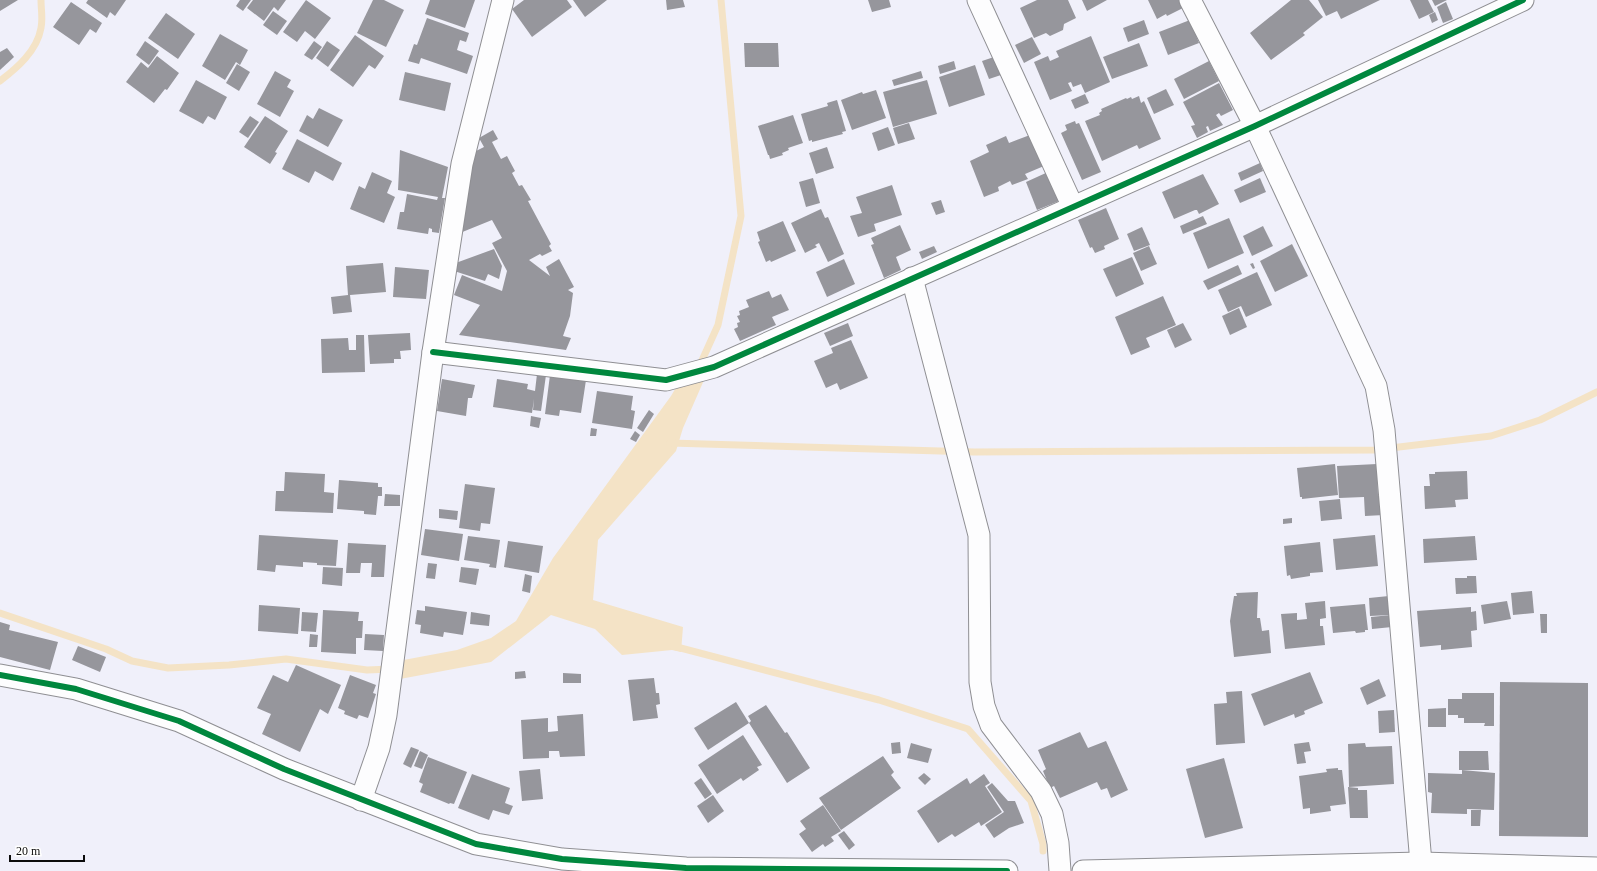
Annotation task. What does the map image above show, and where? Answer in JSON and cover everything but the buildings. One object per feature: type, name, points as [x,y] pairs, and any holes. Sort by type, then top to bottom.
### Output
[{"type":"street","points":[[362,800],[378,748],[386,715],[433,352],[462,164],[503,0]]},
{"type":"street","points":[[978,0],[1073,207]]},
{"type":"street","points":[[1190,0],[1255,126],[1376,386],[1384,430],[1421,863]]},
{"type":"street","points":[[433,352],[666,380],[714,368],[912,278],[1255,126],[1523,0]]},
{"type":"street","points":[[912,278],[979,536],[980,682],[984,706],[991,725],[1041,791],[1052,814],[1058,843],[1060,871]]},
{"type":"street","points":[[0,675],[76,689],[179,721],[284,770],[476,844],[562,859],[686,868],[1007,871]]},
{"type":"street","points":[[1083,871],[1421,863],[1597,868]]},
{"type":"shaded area","points":[[715,355],[683,428],[676,451],[598,540],[593,600],[683,627],[681,652],[672,650],[622,655],[595,629],[551,615],[491,662],[400,679],[382,676],[382,664],[457,650],[491,638],[516,621],[553,558],[671,396],[691,362]]},
{"type":"waterway","points":[[0,81],[19,65],[35,44],[42,25],[41,0]]},
{"type":"waterway","points":[[699,367],[718,325],[741,216],[721,0]]},
{"type":"waterway","points":[[670,443],[974,452],[1374,450],[1491,436],[1540,420],[1597,392]]},
{"type":"waterway","points":[[0,613],[106,649],[132,661],[168,668],[229,665],[286,659],[367,670],[391,669]]},
{"type":"waterway","points":[[673,646],[879,700],[968,729],[1031,801],[1043,844],[1043,851]]},
{"type":"cycle path","points":[[433,352],[666,380],[714,367],[1255,126],[1523,0]]},
{"type":"cycle path","points":[[0,675],[76,689],[179,721],[284,769],[476,844],[562,859],[686,868],[1007,871]]}]
